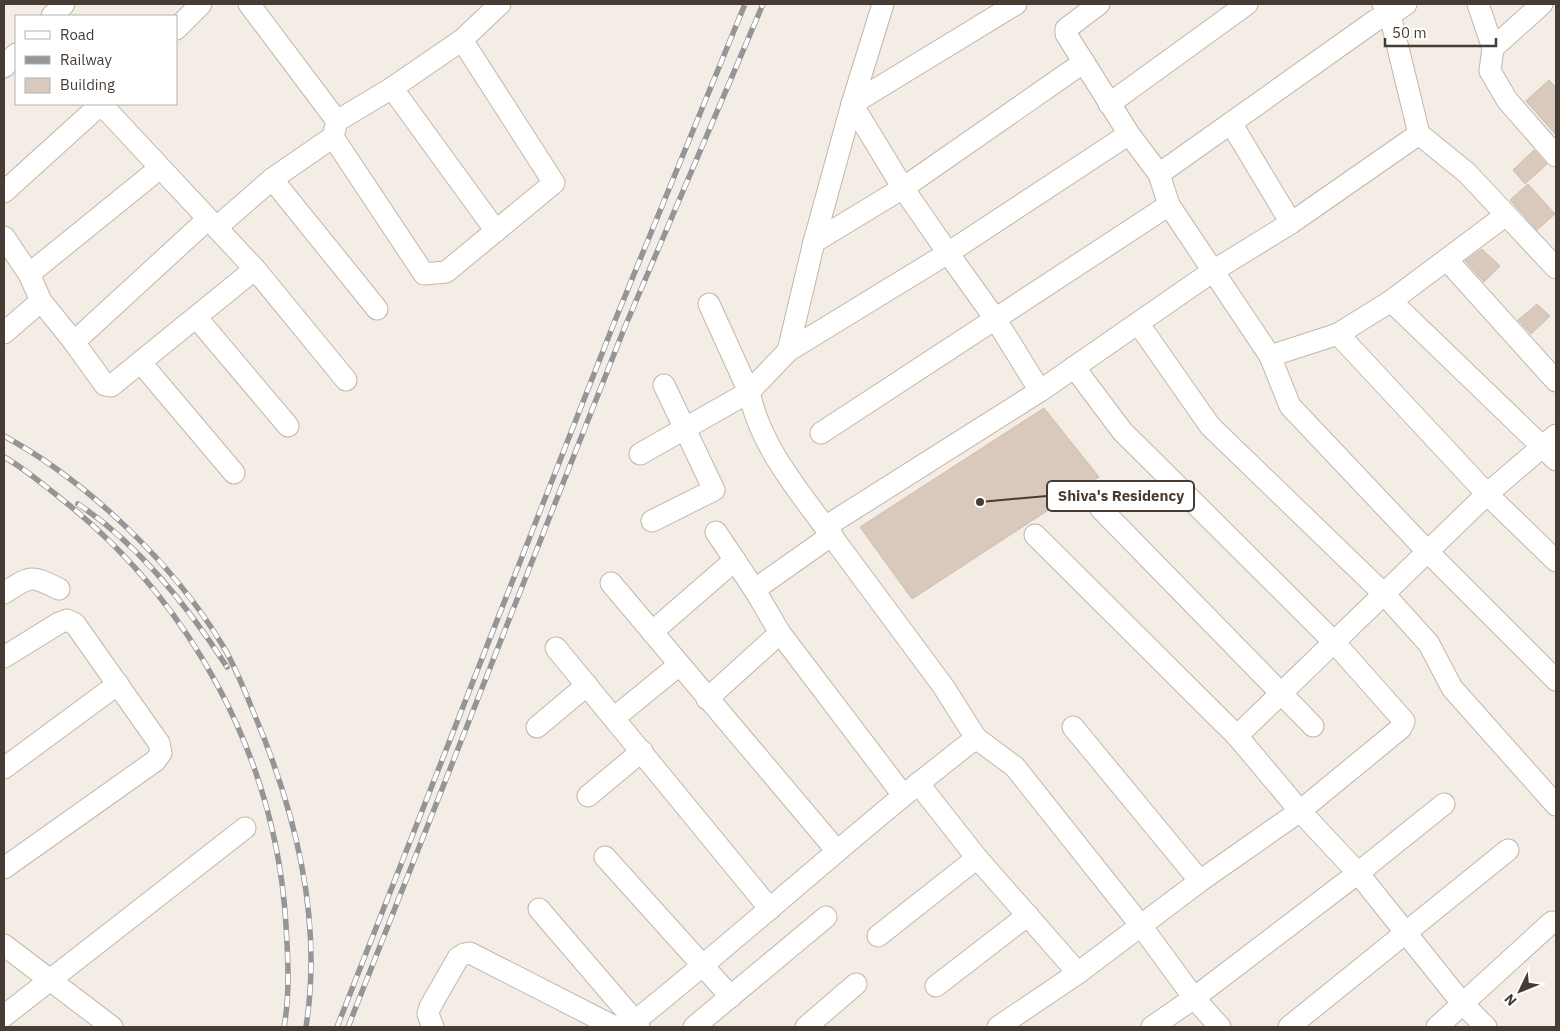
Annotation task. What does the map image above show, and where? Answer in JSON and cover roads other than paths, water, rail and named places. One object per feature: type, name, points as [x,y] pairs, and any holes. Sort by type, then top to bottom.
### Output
[{"type":"street","points":[[53,15],[64,4]]},
{"type":"street","points":[[178,27],[201,4]]},
{"type":"street","points":[[249,4],[335,129],[424,274],[446,272],[554,183],[462,40]]},
{"type":"street","points":[[74,342],[212,223],[335,129],[462,40],[500,4]]},
{"type":"street","points":[[788,351],[814,242],[852,104],[883,4]]},
{"type":"street","points":[[852,104],[1016,4]]},
{"type":"street","points":[[1099,4],[1066,29],[1066,34],[1129,134],[1159,174],[1169,204],[1270,356],[1290,406],[1428,552],[1556,680]]},
{"type":"street","points":[[1110,104],[1247,4]]},
{"type":"street","points":[[1478,4],[1493,48],[1490,71],[1507,100],[1556,156]]},
{"type":"street","points":[[1493,48],[1542,4]]},
{"type":"street","points":[[1159,174],[1393,7],[1420,134],[1467,173],[1556,268]]},
{"type":"street","points":[[4,67],[15,55]]},
{"type":"street","points":[[814,242],[903,188],[1084,62]]},
{"type":"street","points":[[392,88],[496,231]]},
{"type":"street","points":[[852,104],[903,188],[996,320],[1040,391]]},
{"type":"street","points":[[4,192],[100,105]]},
{"type":"street","points":[[102,105],[255,269],[346,380]]},
{"type":"street","points":[[1231,123],[1291,223]]},
{"type":"street","points":[[640,454],[749,392],[788,351],[948,253],[1129,134]]},
{"type":"street","points":[[756,592],[761,585],[828,531],[1040,391],[1213,270],[1291,223],[1420,134]]},
{"type":"street","points":[[29,274],[160,168]]},
{"type":"street","points":[[272,179],[377,309]]},
{"type":"street","points":[[821,433],[996,320],[1169,204]]},
{"type":"street","points":[[1270,356],[1338,334],[1391,301],[1506,215]]},
{"type":"street","points":[[4,237],[29,274],[41,301],[105,385],[112,386],[142,364],[255,269]]},
{"type":"street","points":[[1447,260],[1556,381]]},
{"type":"street","points":[[4,333],[41,301]]},
{"type":"street","points":[[1237,736],[1487,494],[1552,447],[1391,301]]},
{"type":"street","points":[[709,304],[749,392],[752,409],[778,464],[943,686],[976,738],[1015,767],[1142,927],[1194,998],[1220,1027]]},
{"type":"street","points":[[196,317],[288,426]]},
{"type":"street","points":[[1138,323],[1210,426],[1384,595],[1429,644],[1452,688],[1556,805]]},
{"type":"street","points":[[1338,334],[1487,494],[1556,561]]},
{"type":"street","points":[[142,364],[234,473]]},
{"type":"street","points":[[998,1027],[1078,973],[1142,927],[1200,881],[1300,811],[1401,728],[1404,721],[1335,643],[1122,431],[1074,367]]},
{"type":"street","points":[[652,521],[714,490],[664,385]]},
{"type":"street","points":[[1101,509],[1313,726]]},
{"type":"street","points":[[716,532],[756,592],[780,633],[910,789],[977,858],[1078,973]]},
{"type":"street","points":[[1035,535],[1237,736],[1300,811],[1358,873],[1462,1003],[1486,1027]]},
{"type":"street","points":[[652,632],[735,560]]},
{"type":"street","points":[[4,593],[32,578],[38,578],[59,589]]},
{"type":"street","points":[[611,583],[837,851]]},
{"type":"street","points":[[4,657],[59,623],[68,620],[75,624],[160,743],[161,753],[155,761],[4,868]]},
{"type":"street","points":[[707,699],[780,633]]},
{"type":"street","points":[[556,648],[770,909]]},
{"type":"street","points":[[614,718],[679,665]]},
{"type":"street","points":[[4,768],[118,684]]},
{"type":"street","points":[[537,727],[587,685]]},
{"type":"street","points":[[1073,727],[1200,881]]},
{"type":"street","points":[[629,1026],[702,967],[910,789],[976,738]]},
{"type":"street","points":[[588,796],[642,751]]},
{"type":"street","points":[[1152,1027],[1194,998],[1358,873],[1444,804]]},
{"type":"street","points":[[4,1016],[245,828]]},
{"type":"street","points":[[1289,1027],[1508,850]]},
{"type":"street","points":[[605,858],[731,997]]},
{"type":"street","points":[[878,936],[977,858]]},
{"type":"street","points":[[539,910],[629,1026]]},
{"type":"street","points":[[936,986],[1028,915]]},
{"type":"street","points":[[694,1027],[826,917]]},
{"type":"street","points":[[1437,1027],[1552,922]]},
{"type":"street","points":[[4,945],[112,1027]]},
{"type":"street","points":[[433,1027],[428,1014],[430,1007],[458,958],[470,953],[629,1026]]},
{"type":"street","points":[[806,1027],[856,984]]},
{"type":"railway","points":[[337,1027],[616,318],[745,4]]},
{"type":"railway","points":[[348,1027],[624,329],[763,4]]},
{"type":"railway","points":[[4,436],[66,476],[126,527],[180,585],[203,615],[223,646],[243,686],[268,749],[293,826],[302,865],[308,905],[311,946],[306,1027]]},
{"type":"railway","points":[[4,457],[39,481],[106,538],[149,584],[186,633],[218,687],[245,743],[265,802],[279,863],[288,964],[288,989],[284,1027]]},
{"type":"railway","points":[[78,504],[100,520],[141,557],[179,600],[227,667]]},
{"type":"place","name":"Shiva's Residency","points":[[980,502]]}]
